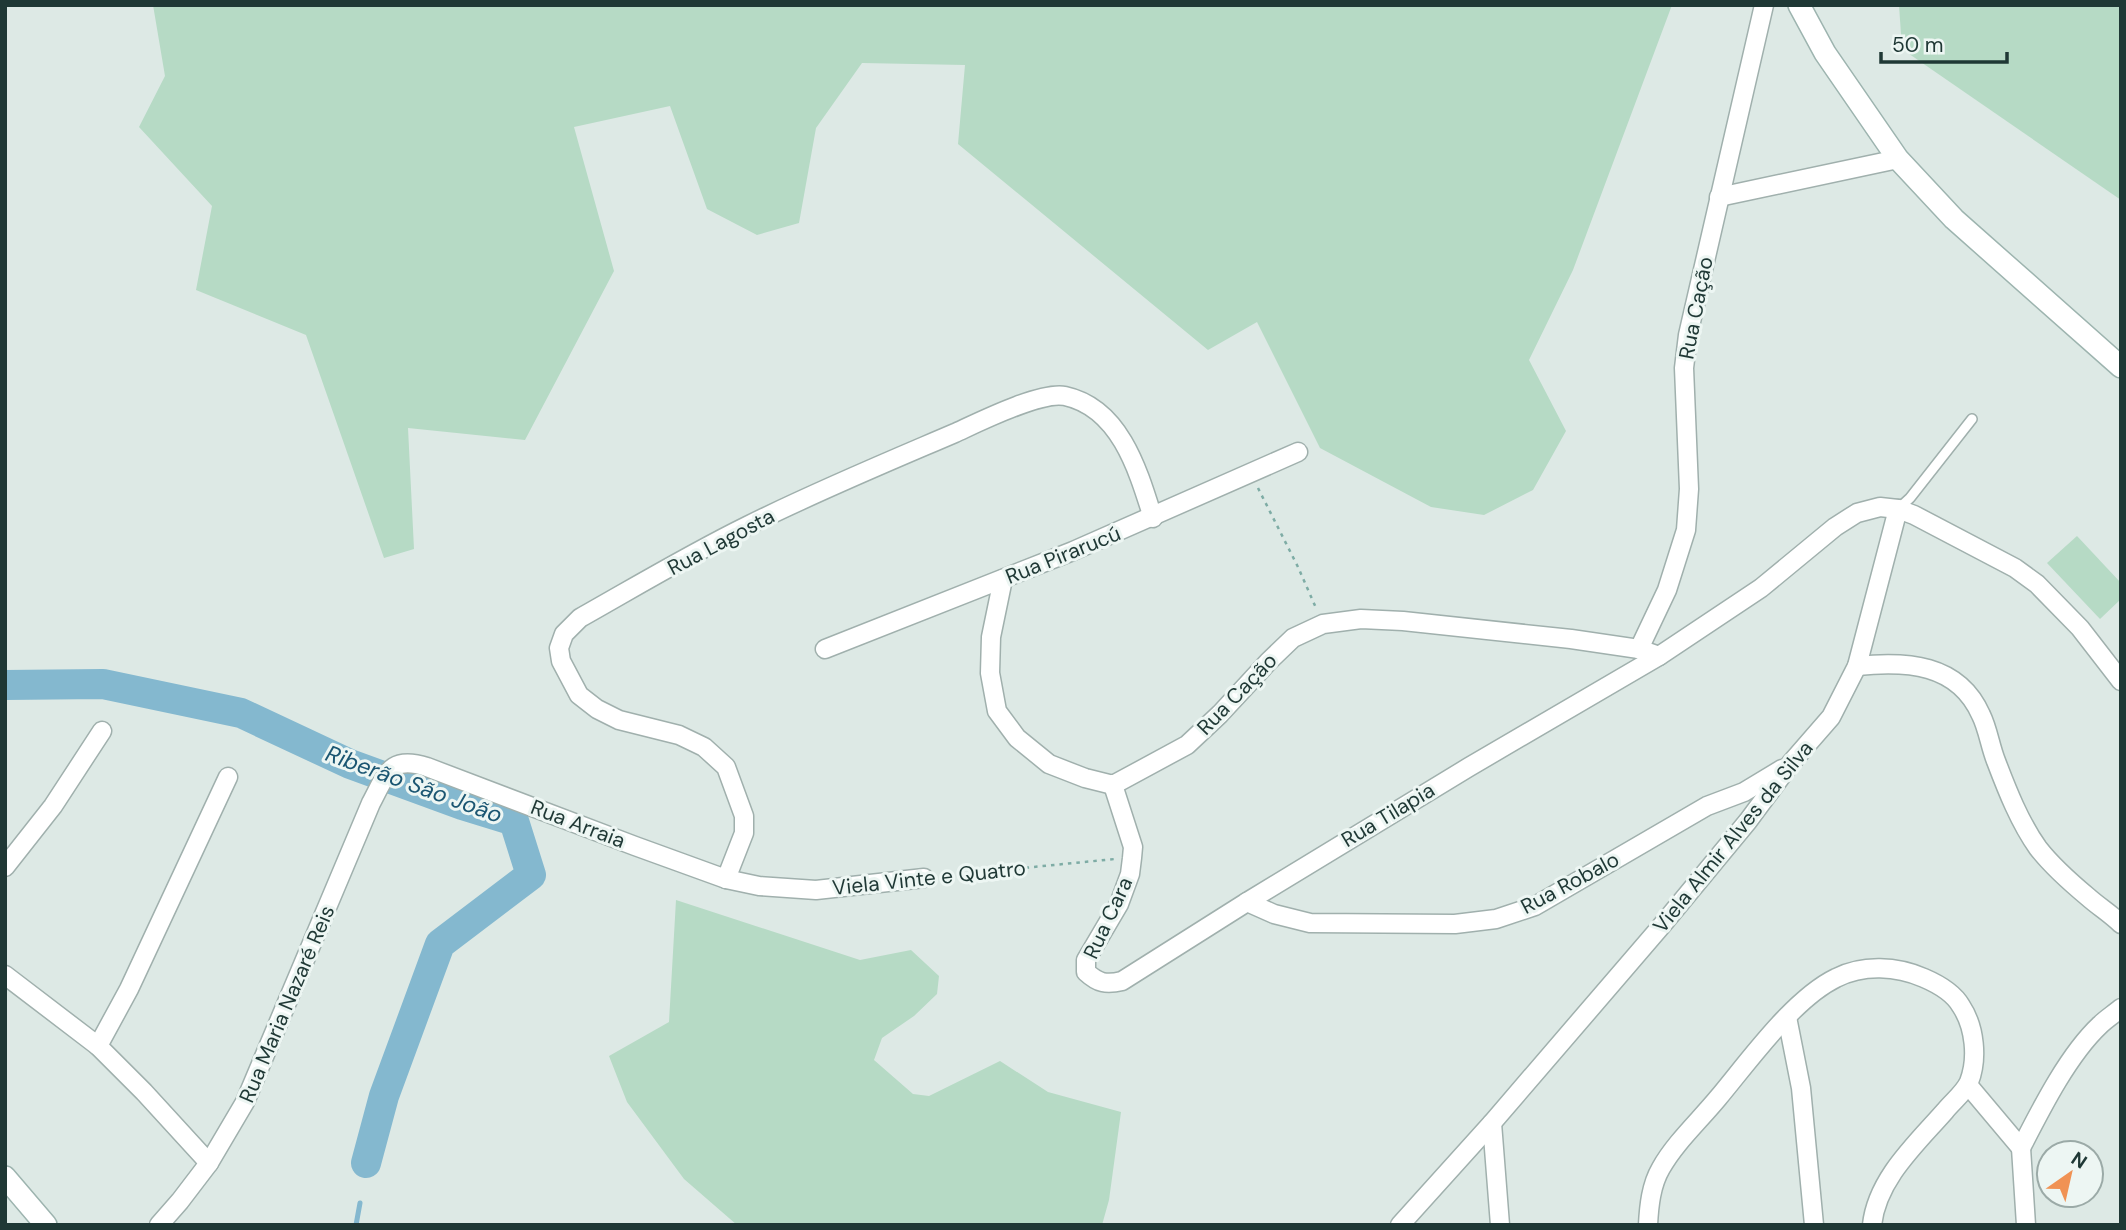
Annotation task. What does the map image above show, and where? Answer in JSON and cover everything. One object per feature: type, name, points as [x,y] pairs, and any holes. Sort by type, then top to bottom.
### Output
[{"type":"street","name":"Rua Cação","points":[[1639,649],[1667,590],[1686,530],[1689,489],[1684,368],[1688,335],[1764,5]]},
{"type":"street","points":[[1799,5],[1825,53],[1898,159],[1954,219],[2121,367]]},
{"type":"street","points":[[1719,197],[1898,159]]},
{"type":"street","name":"Rua Lagosta","points":[[726,878],[744,833],[744,816],[726,767],[704,747],[679,735],[619,720],[597,709],[579,695],[561,661],[559,648],[564,634],[580,618],[747,526],[1000,413],[1040,399],[1062,395],[1092,406],[1110,423],[1136,464],[1153,518]]},
{"type":"street","name":"Rua Pirarucú","points":[[825,649],[1153,518],[1298,452]]},
{"type":"street","name":"Rua Tilapia","points":[[1122,981],[1468,766],[1659,656],[1761,588],[1835,527],[1857,513],[1880,507],[1898,509]]},
{"type":"street","points":[[1898,509],[1913,514],[2015,568],[2037,583],[2080,628],[2121,681]]},
{"type":"street","name":"Viela Almir Alves da Silva","points":[[1400,1225],[1492,1123],[1663,924],[1831,717],[1857,666],[1898,509]]},
{"type":"street","points":[[1003,579],[991,637],[990,673],[997,711],[1017,738],[1049,764],[1113,785]]},
{"type":"street","name":"Rua Cação","points":[[1113,785],[1187,745],[1293,638],[1323,624],[1361,619],[1403,621],[1571,639],[1639,649],[1659,656]]},
{"type":"street","points":[[1857,666],[1899,664],[1929,668],[1950,677],[1972,697],[1982,717],[1995,760],[2038,847],[2060,872],[2121,925]]},
{"type":"street","points":[[5,867],[53,806],[102,731]]},
{"type":"street","name":"Rua Arraia","points":[[391,769],[399,762],[412,762],[726,878]]},
{"type":"street","name":"Rua Robalo","points":[[1247,902],[1274,914],[1310,923],[1455,925],[1496,919],[1535,906],[1707,806],[1744,792],[1791,763]]},
{"type":"street","name":"Rua Maria Nazaré Reis","points":[[159,1225],[209,1163],[245,1102],[371,803],[391,769]]},
{"type":"street","points":[[98,1046],[129,989],[228,777]]},
{"type":"street","name":"Rua Cara","points":[[1113,785],[1133,847],[1130,874],[1119,904],[1086,960],[1086,972],[1096,981],[1109,985],[1122,981]]},
{"type":"street","name":"Viela Vinte e Quatro","points":[[726,878],[759,886],[816,890],[924,878]]},
{"type":"street","points":[[1648,1225],[1651,1194],[1660,1169],[1787,1017],[1814,991],[1838,977],[1863,970],[1891,968],[1915,974],[1942,986],[1961,1005],[1972,1032],[1975,1061],[1968,1085],[1884,1184],[1874,1206],[1872,1225]]},
{"type":"street","points":[[5,975],[98,1046],[209,1163]]},
{"type":"street","points":[[2026,1225],[2021,1148],[2052,1091],[2082,1046],[2099,1026],[2121,1008]]},
{"type":"street","points":[[1787,1017],[1801,1088],[1814,1225]]},
{"type":"street","points":[[1968,1085],[2021,1148]]},
{"type":"street","points":[[1492,1123],[1500,1225]]},
{"type":"street","points":[[5,1177],[46,1225]]},
{"type":"lane","points":[[1898,509],[1910,498],[1972,419]]},
{"type":"path","points":[[1252,474],[1323,624]]},
{"type":"path","name":"Viela Vinte e Quatro","points":[[924,878],[1132,858]]},
{"type":"green space","points":[[153,5],[1672,5],[1573,270],[1529,360],[1566,431],[1533,490],[1484,515],[1431,507],[1320,448],[1257,322],[1208,350],[958,144],[965,65],[862,63],[816,128],[799,223],[757,235],[707,209],[670,106],[574,127],[614,271],[525,440],[408,428],[414,549],[384,558],[306,335],[196,290],[212,206],[139,127],[165,76]]},
{"type":"green space","points":[[1899,5],[2121,5],[2121,200],[1902,49]]},
{"type":"green space","points":[[2077,536],[2121,583],[2121,599],[2100,619],[2047,563]]},
{"type":"green space","points":[[676,900],[860,960],[911,950],[939,976],[937,994],[914,1016],[882,1038],[874,1060],[913,1094],[929,1096],[1000,1061],[1048,1092],[1121,1112],[1109,1200],[1102,1225],[737,1225],[684,1179],[627,1102],[609,1056],[669,1022]]},
{"type":"waterway","name":"Riberão São João","points":[[5,685],[103,684],[241,713],[350,764],[514,821],[531,875],[440,944],[384,1096],[366,1163]]},
{"type":"waterway","points":[[356,1225],[360,1203]]}]
